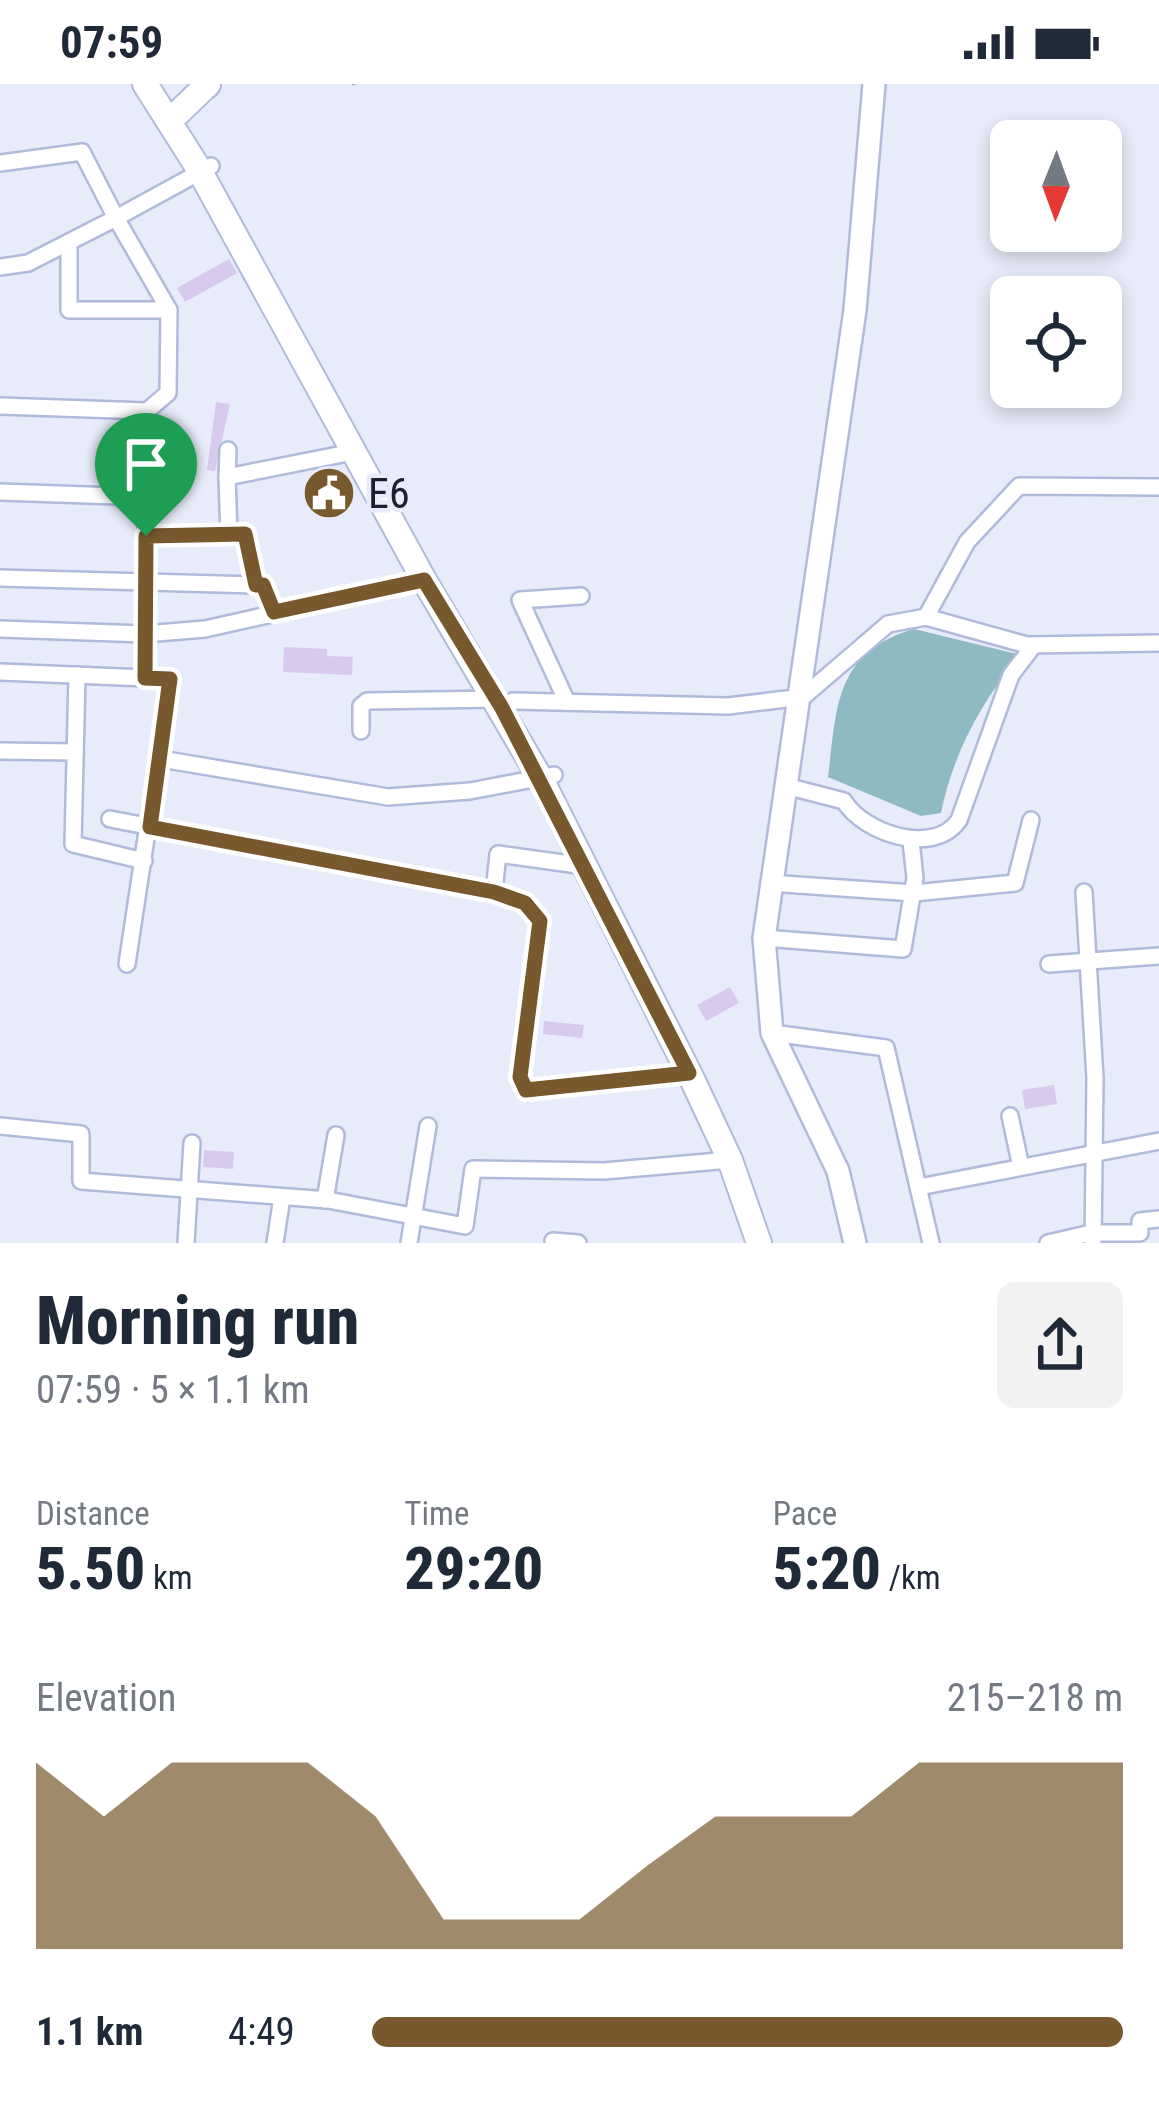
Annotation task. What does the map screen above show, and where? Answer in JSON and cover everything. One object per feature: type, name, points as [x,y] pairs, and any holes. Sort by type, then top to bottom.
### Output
[{"type":"main road","points":[[145,84],[205,169],[548,778],[714,1096],[772,1243]]},
{"type":"main road","points":[[162,84],[424,580],[505,700]]},
{"type":"main road","points":[[178,113],[206,84]]},
{"type":"main road","points":[[548,778],[585,866],[730,1160],[759,1243]]},
{"type":"street","points":[[855,1243],[838,1171],[772,1033],[764,938],[855,310],[874,84]]},
{"type":"street","points":[[0,163],[82,152],[169,310],[168,392],[147,411],[0,406]]},
{"type":"street","points":[[0,267],[28,263],[205,169]]},
{"type":"street","points":[[69,242],[69,310],[169,310]]},
{"type":"street","points":[[145,678],[147,411]]},
{"type":"street","points":[[228,450],[229,534]]},
{"type":"street","points":[[227,477],[353,452]]},
{"type":"street","points":[[926,617],[967,542],[1019,486],[1159,487]]},
{"type":"street","points":[[0,492],[146,497]]},
{"type":"street","points":[[146,536],[245,534],[256,585]]},
{"type":"street","points":[[0,578],[263,585],[274,612]]},
{"type":"street","points":[[0,629],[146,634],[205,629],[424,580]]},
{"type":"street","points":[[567,703],[520,600],[581,596]]},
{"type":"street","points":[[361,731],[361,706],[367,701],[728,706],[802,697],[888,624],[926,617],[1034,645],[1159,643]]},
{"type":"street","points":[[786,786],[844,801],[852,814],[911,841],[944,835],[957,825],[1011,676],[1034,645]]},
{"type":"street","points":[[0,672],[170,679],[127,964]]},
{"type":"street","points":[[77,675],[73,844],[144,861]]},
{"type":"street","points":[[0,751],[75,752]]},
{"type":"street","points":[[161,759],[388,796],[548,778]]},
{"type":"street","points":[[110,819],[494,892],[525,903],[540,921],[520,1077],[526,1090],[689,1073]]},
{"type":"street","points":[[769,883],[914,893],[1015,883],[1031,820]]},
{"type":"street","points":[[764,938],[903,949],[914,893],[911,841]]},
{"type":"street","points":[[494,892],[498,854],[585,866]]},
{"type":"street","points":[[1084,892],[1095,1078],[1092,1238]]},
{"type":"street","points":[[1048,964],[1159,956]]},
{"type":"street","points":[[772,1033],[886,1048],[931,1243]]},
{"type":"street","points":[[1010,1116],[1021,1167]]},
{"type":"street","points":[[0,1126],[81,1134],[81,1181],[325,1200],[465,1226],[473,1168],[604,1171],[730,1160]]},
{"type":"street","points":[[409,1243],[428,1126]]},
{"type":"street","points":[[325,1200],[336,1135]]},
{"type":"street","points":[[919,1187],[1159,1141]]},
{"type":"street","points":[[186,1243],[192,1143]]},
{"type":"street","points":[[275,1243],[282,1197]]},
{"type":"street","points":[[1048,1243],[1140,1233],[1140,1220],[1159,1219]]},
{"type":"street","points":[[553,1241],[578,1243]]},
{"type":"shaded area","points":[[914,629],[1021,655],[970,729],[941,813],[921,816],[828,777],[838,706],[854,668],[888,639]]},
{"type":"building","points":[[229,259],[237,273],[185,302],[177,288]]},
{"type":"building","points":[[216,402],[230,404],[215,471],[207,470]]},
{"type":"building","points":[[284,647],[327,649],[327,656],[353,657],[352,675],[283,672]]},
{"type":"building","points":[[730,987],[739,1003],[706,1021],[697,1005]]},
{"type":"building","points":[[544,1021],[584,1025],[582,1038],[543,1034]]},
{"type":"building","points":[[1054,1085],[1057,1104],[1025,1109],[1022,1090]]},
{"type":"building","points":[[204,1150],[234,1152],[233,1169],[203,1167]]},
{"type":"place","name":"E6","points":[[329,493]]},
{"type":"route","points":[[245,534],[256,585],[263,585],[274,612],[424,580],[542,781],[689,1073],[596,1087],[533,1092],[523,1087],[520,1077],[530,974],[540,921],[525,903],[494,892],[150,827],[170,679],[145,678],[146,536],[245,534]]}]
